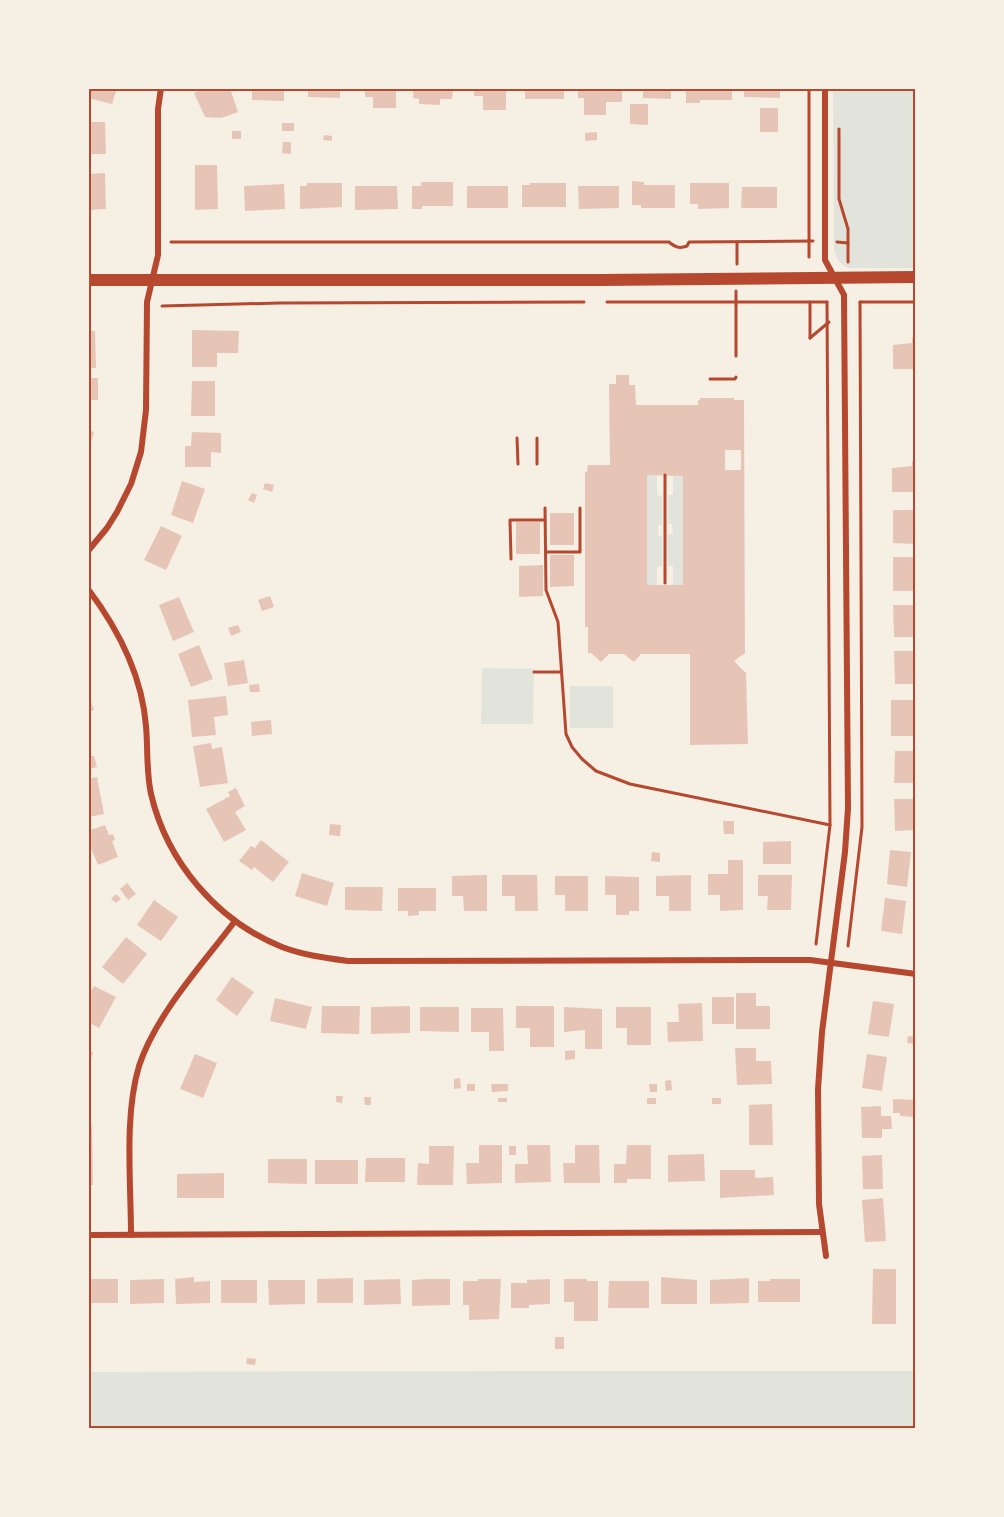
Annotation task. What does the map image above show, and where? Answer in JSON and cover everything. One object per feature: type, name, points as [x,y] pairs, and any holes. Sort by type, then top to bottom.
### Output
[{"type":"main road","points":[[88,280],[599,280],[915,277]]},
{"type":"street","points":[[88,551],[117,512],[141,452],[146,410],[147,303],[158,255],[158,109],[162,88]]},
{"type":"street","points":[[825,88],[825,260],[844,295],[848,808],[822,1032],[818,1089],[819,1204],[826,1256]]},
{"type":"street","points":[[88,589],[120,637],[139,685],[146,726],[151,793],[168,841],[182,866],[199,888],[212,902],[250,932],[283,947],[312,956],[348,961],[831,962],[915,974]]},
{"type":"street","points":[[131,1235],[130,1113],[140,1065],[149,1041],[162,1018],[235,921]]},
{"type":"street","points":[[88,1235],[822,1232]]},
{"type":"path","points":[[808,88],[809,257]]},
{"type":"path","points":[[839,122],[839,199],[848,229],[848,263]]},
{"type":"path","points":[[171,242],[669,242],[681,248],[687,246],[689,242],[809,241]]},
{"type":"path","points":[[162,306],[584,302]]},
{"type":"path","points":[[607,302],[827,303],[829,322],[830,825],[816,944]]},
{"type":"path","points":[[810,302],[810,338],[829,322]]},
{"type":"path","points":[[860,302],[915,302]]},
{"type":"path","points":[[736,303],[736,356]]},
{"type":"path","points":[[710,379],[735,379],[736,377]]},
{"type":"path","points":[[517,438],[518,464]]},
{"type":"path","points":[[537,438],[537,464]]},
{"type":"path","points":[[664,476],[665,583]]},
{"type":"path","points":[[546,508],[546,590],[558,622],[566,734],[572,747],[582,759],[596,771],[649,788],[830,825]]},
{"type":"path","points":[[546,552],[580,552],[580,508]]},
{"type":"path","points":[[511,559],[510,520],[546,520]]},
{"type":"path","points":[[534,672],[561,672]]},
{"type":"shaded area","points":[[833,89],[915,89],[915,268],[848,268],[840,263],[836,256],[834,250]]},
{"type":"shaded area","points":[[647,475],[657,475],[657,495],[662,496],[662,525],[658,525],[658,535],[662,536],[662,566],[657,567],[657,585],[647,585]]},
{"type":"shaded area","points":[[673,476],[683,476],[683,585],[673,585],[673,566],[668,566],[667,534],[673,534],[672,524],[668,524],[668,495],[673,495]]},
{"type":"shaded area","points":[[482,668],[534,669],[533,724],[481,724]]},
{"type":"shaded area","points":[[570,686],[613,686],[613,728],[570,728]]},
{"type":"shaded area","points":[[915,1371],[915,1428],[89,1428],[88,1372]]},
{"type":"building","points":[[88,88],[109,88],[116,91],[112,104],[88,98]]},
{"type":"building","points":[[204,88],[230,88],[238,112],[221,118],[205,117],[194,93]]},
{"type":"building","points":[[252,88],[284,88],[284,101],[252,100]]},
{"type":"building","points":[[308,88],[340,88],[340,98],[308,97]]},
{"type":"building","points":[[365,88],[396,88],[396,108],[373,108],[373,97],[365,97]]},
{"type":"building","points":[[414,88],[453,88],[452,99],[440,99],[440,105],[419,104],[419,99],[413,98]]},
{"type":"building","points":[[474,88],[506,88],[506,110],[483,110],[483,96],[474,96]]},
{"type":"building","points":[[525,88],[564,88],[564,99],[525,99]]},
{"type":"building","points":[[578,88],[622,88],[622,102],[606,102],[606,115],[584,115],[584,98],[578,98]]},
{"type":"building","points":[[643,88],[671,88],[671,99],[643,98]]},
{"type":"building","points":[[686,88],[732,88],[732,100],[700,100],[700,103],[686,103]]},
{"type":"building","points":[[744,88],[780,88],[780,98],[744,97]]},
{"type":"building","points":[[630,104],[648,104],[648,125],[630,124]]},
{"type":"building","points":[[760,108],[778,108],[778,132],[760,132]]},
{"type":"building","points":[[88,122],[105,122],[106,154],[88,154]]},
{"type":"building","points":[[282,123],[294,123],[294,131],[282,131]]},
{"type":"building","points":[[232,131],[241,131],[241,139],[232,139]]},
{"type":"building","points":[[597,132],[597,140],[585,141],[585,133]]},
{"type":"building","points":[[324,135],[332,136],[332,141],[323,140]]},
{"type":"building","points":[[283,142],[291,142],[291,154],[282,153]]},
{"type":"building","points":[[195,165],[217,165],[218,209],[195,210]]},
{"type":"building","points":[[105,173],[106,209],[88,210],[88,174]]},
{"type":"building","points":[[632,181],[644,182],[644,185],[675,185],[675,208],[641,208],[641,205],[632,205]]},
{"type":"building","points":[[421,182],[453,182],[453,206],[422,206],[422,209],[412,209],[412,186],[421,186]]},
{"type":"building","points":[[307,183],[342,183],[342,207],[300,209],[300,186],[307,186]]},
{"type":"building","points":[[530,183],[566,183],[566,207],[522,207],[522,185],[530,185]]},
{"type":"building","points":[[690,183],[729,183],[729,208],[698,209],[698,204],[690,204]]},
{"type":"building","points":[[284,184],[285,209],[245,211],[244,186]]},
{"type":"building","points":[[355,186],[397,186],[398,209],[355,210]]},
{"type":"building","points":[[467,186],[508,186],[508,208],[467,208]]},
{"type":"building","points":[[578,186],[619,186],[619,208],[579,209]]},
{"type":"building","points":[[742,187],[777,187],[777,208],[741,208]]},
{"type":"building","points":[[192,330],[239,331],[238,353],[217,353],[217,367],[192,367]]},
{"type":"building","points":[[88,331],[95,331],[96,368],[88,368]]},
{"type":"building","points":[[912,337],[916,337],[916,369],[893,369],[893,345],[912,343]]},
{"type":"building","points":[[616,375],[629,375],[629,385],[635,385],[636,405],[698,405],[700,398],[744,400],[745,653],[734,661],[746,673],[748,744],[690,745],[690,654],[641,654],[634,662],[624,654],[609,654],[601,662],[588,653],[588,627],[585,627],[585,472],[587,472],[588,465],[610,465],[609,384],[616,384]],"holes":[[[725,450],[741,450],[741,470],[725,470]],[[647,475],[683,476],[683,585],[647,585]]]},
{"type":"building","points":[[88,378],[98,378],[98,400],[88,400]]},
{"type":"building","points":[[192,381],[215,381],[215,416],[191,416]]},
{"type":"building","points":[[88,430],[94,432],[89,449],[88,449]]},
{"type":"building","points":[[192,432],[221,433],[221,453],[211,452],[211,467],[185,467],[185,446],[191,446]]},
{"type":"building","points":[[912,461],[916,461],[916,492],[892,492],[892,468],[912,466]]},
{"type":"building","points":[[182,481],[205,489],[193,523],[171,515]]},
{"type":"building","points":[[265,483],[274,485],[272,492],[263,489]]},
{"type":"building","points":[[252,493],[257,495],[254,503],[248,500]]},
{"type":"building","points":[[893,510],[916,510],[916,544],[893,543]]},
{"type":"building","points":[[550,513],[574,513],[574,545],[550,545]]},
{"type":"building","points":[[516,522],[540,522],[540,554],[516,554]]},
{"type":"building","points":[[161,526],[182,536],[166,570],[144,560]]},
{"type":"building","points":[[550,555],[574,555],[574,586],[550,587]]},
{"type":"building","points":[[893,557],[916,557],[916,591],[893,591]]},
{"type":"building","points":[[543,565],[543,596],[519,597],[519,566]]},
{"type":"building","points":[[270,596],[274,607],[262,611],[258,600]]},
{"type":"building","points":[[179,597],[194,632],[173,641],[159,605]]},
{"type":"building","points":[[893,605],[916,605],[916,637],[894,637]]},
{"type":"building","points":[[238,625],[241,632],[231,636],[228,628]]},
{"type":"building","points":[[199,645],[213,679],[191,687],[178,654]]},
{"type":"building","points":[[894,651],[916,651],[916,684],[895,684]]},
{"type":"building","points":[[244,660],[248,683],[228,686],[224,663]]},
{"type":"building","points":[[259,684],[260,692],[250,692],[249,685]]},
{"type":"building","points":[[88,692],[94,710],[88,712]]},
{"type":"building","points":[[226,696],[228,715],[214,717],[216,735],[192,737],[188,700]]},
{"type":"building","points":[[891,700],[915,700],[915,736],[891,736]]},
{"type":"building","points":[[271,720],[272,734],[252,736],[251,722]]},
{"type":"building","points":[[211,743],[212,749],[222,747],[228,783],[200,787],[193,746]]},
{"type":"building","points":[[89,748],[97,767],[88,769]]},
{"type":"building","points":[[895,751],[914,751],[913,783],[894,783]]},
{"type":"building","points":[[97,777],[104,814],[88,817],[88,779]]},
{"type":"building","points":[[236,788],[245,806],[235,812],[246,830],[224,842],[206,809],[230,796],[228,792]]},
{"type":"building","points":[[894,799],[914,799],[915,830],[895,831]]},
{"type":"building","points":[[723,821],[734,821],[734,834],[724,834]]},
{"type":"building","points":[[330,824],[341,825],[340,836],[329,835]]},
{"type":"building","points":[[105,825],[109,835],[113,834],[115,840],[112,841],[118,857],[98,865],[88,841],[88,831]]},
{"type":"building","points":[[261,840],[289,862],[273,882],[254,867],[252,870],[239,861],[251,846],[255,848]]},
{"type":"building","points":[[791,841],[791,864],[763,864],[763,842]]},
{"type":"building","points":[[890,850],[911,852],[907,887],[887,884]]},
{"type":"building","points":[[652,852],[660,853],[660,862],[651,861]]},
{"type":"building","points":[[728,860],[743,860],[743,910],[720,911],[720,895],[708,895],[708,874],[728,874]]},
{"type":"building","points":[[302,873],[334,883],[327,906],[295,896]]},
{"type":"building","points":[[487,875],[487,911],[464,911],[463,896],[452,896],[452,876]]},
{"type":"building","points":[[502,875],[537,875],[538,911],[515,911],[515,896],[502,896]]},
{"type":"building","points":[[691,875],[691,911],[669,911],[669,896],[656,896],[656,876]]},
{"type":"building","points":[[758,875],[792,875],[791,910],[767,910],[768,896],[758,896]]},
{"type":"building","points":[[555,876],[588,876],[588,911],[565,911],[565,895],[555,895]]},
{"type":"building","points":[[605,876],[639,877],[639,911],[629,911],[629,915],[616,915],[616,895],[605,895]]},
{"type":"building","points":[[127,883],[136,894],[128,900],[120,889]]},
{"type":"building","points":[[345,887],[383,887],[382,911],[345,910]]},
{"type":"building","points":[[398,888],[436,888],[436,911],[419,911],[419,915],[408,916],[408,911],[398,911]]},
{"type":"building","points":[[116,894],[121,899],[116,903],[111,899]]},
{"type":"building","points":[[885,898],[906,901],[902,934],[881,931]]},
{"type":"building","points":[[154,900],[178,917],[161,941],[137,925]]},
{"type":"building","points":[[126,937],[147,954],[123,984],[102,967]]},
{"type":"building","points":[[232,977],[254,992],[237,1016],[216,1000]]},
{"type":"building","points":[[94,986],[116,997],[99,1028],[88,1022],[88,997]]},
{"type":"building","points":[[736,993],[756,993],[756,1006],[770,1006],[770,1029],[736,1029]]},
{"type":"building","points":[[712,997],[734,997],[734,1024],[712,1024]]},
{"type":"building","points":[[275,998],[312,1007],[306,1029],[270,1021]]},
{"type":"building","points":[[873,1001],[894,1004],[889,1037],[868,1034]]},
{"type":"building","points":[[702,1003],[703,1041],[668,1042],[667,1022],[679,1022],[678,1004]]},
{"type":"building","points":[[322,1006],[360,1006],[359,1034],[321,1033]]},
{"type":"building","points":[[410,1006],[410,1033],[371,1034],[371,1007]]},
{"type":"building","points":[[516,1006],[554,1006],[554,1047],[530,1047],[530,1028],[516,1028]]},
{"type":"building","points":[[420,1007],[459,1007],[459,1032],[420,1031]]},
{"type":"building","points":[[564,1007],[602,1009],[602,1049],[585,1049],[585,1030],[564,1032]]},
{"type":"building","points":[[616,1007],[651,1007],[651,1045],[627,1045],[627,1028],[616,1028]]},
{"type":"building","points":[[471,1008],[503,1008],[504,1051],[489,1051],[489,1032],[471,1032]]},
{"type":"building","points":[[908,1036],[916,1037],[916,1044],[907,1043]]},
{"type":"building","points":[[735,1048],[756,1048],[756,1061],[771,1061],[772,1084],[737,1085]]},
{"type":"building","points":[[575,1050],[575,1059],[565,1060],[565,1051]]},
{"type":"building","points":[[88,1051],[93,1052],[89,1067],[88,1067]]},
{"type":"building","points":[[195,1054],[217,1063],[203,1098],[180,1089]]},
{"type":"building","points":[[867,1054],[887,1057],[882,1091],[862,1088]]},
{"type":"building","points":[[460,1078],[461,1088],[454,1089],[454,1079]]},
{"type":"building","points":[[671,1080],[672,1090],[666,1091],[665,1081]]},
{"type":"building","points":[[467,1084],[475,1084],[475,1091],[467,1091]]},
{"type":"building","points":[[491,1084],[508,1084],[508,1091],[492,1092]]},
{"type":"building","points":[[649,1084],[657,1084],[657,1092],[650,1092]]},
{"type":"building","points":[[336,1096],[343,1096],[342,1103],[336,1102]]},
{"type":"building","points":[[364,1097],[371,1097],[371,1105],[365,1105]]},
{"type":"building","points":[[498,1098],[507,1098],[507,1102],[498,1102]]},
{"type":"building","points":[[647,1098],[656,1098],[656,1104],[647,1104]]},
{"type":"building","points":[[712,1098],[721,1098],[721,1104],[712,1104]]},
{"type":"building","points":[[893,1099],[916,1100],[916,1117],[893,1113]]},
{"type":"building","points":[[772,1104],[773,1145],[749,1145],[749,1105]]},
{"type":"building","points":[[881,1106],[881,1116],[891,1116],[892,1129],[882,1129],[882,1138],[862,1138],[861,1107]]},
{"type":"building","points":[[88,1125],[92,1125],[93,1185],[88,1185]]},
{"type":"building","points":[[479,1145],[502,1145],[502,1183],[467,1184],[466,1163],[479,1163]]},
{"type":"building","points":[[527,1145],[550,1145],[551,1182],[515,1183],[515,1164],[528,1164]]},
{"type":"building","points":[[575,1145],[599,1145],[600,1183],[564,1183],[563,1163],[575,1163]]},
{"type":"building","points":[[627,1145],[651,1145],[651,1179],[627,1179],[627,1183],[614,1183],[614,1164],[626,1164]]},
{"type":"building","points":[[429,1146],[454,1146],[453,1185],[417,1185],[418,1163],[429,1164]]},
{"type":"building","points":[[509,1146],[516,1146],[516,1155],[509,1155]]},
{"type":"building","points":[[704,1154],[705,1181],[668,1182],[668,1155]]},
{"type":"building","points":[[882,1155],[883,1189],[863,1189],[862,1156]]},
{"type":"building","points":[[366,1158],[405,1158],[405,1182],[365,1182]]},
{"type":"building","points":[[268,1159],[307,1159],[307,1184],[268,1183]]},
{"type":"building","points":[[315,1160],[358,1160],[358,1184],[315,1184]]},
{"type":"building","points":[[720,1170],[755,1170],[755,1178],[773,1177],[774,1195],[720,1198]]},
{"type":"building","points":[[224,1173],[224,1198],[177,1198],[177,1174]]},
{"type":"building","points":[[883,1198],[886,1241],[865,1242],[862,1200]]},
{"type":"building","points":[[873,1269],[896,1269],[896,1324],[872,1324]]},
{"type":"building","points":[[194,1277],[194,1282],[210,1281],[210,1303],[176,1304],[175,1279]]},
{"type":"building","points":[[661,1277],[697,1280],[697,1304],[661,1304]]},
{"type":"building","points":[[353,1278],[353,1303],[317,1303],[317,1279]]},
{"type":"building","points":[[749,1278],[749,1303],[710,1304],[710,1280]]},
{"type":"building","points":[[88,1279],[118,1279],[118,1303],[88,1303]]},
{"type":"building","points":[[164,1279],[164,1303],[130,1304],[130,1280]]},
{"type":"building","points":[[400,1279],[401,1304],[364,1305],[364,1280]]},
{"type":"building","points":[[450,1279],[450,1305],[412,1306],[412,1280]]},
{"type":"building","points":[[478,1279],[501,1279],[499,1319],[469,1320],[469,1305],[463,1305],[463,1281],[478,1281]]},
{"type":"building","points":[[550,1279],[550,1304],[529,1305],[529,1308],[511,1308],[511,1283]]},
{"type":"building","points":[[564,1279],[598,1281],[598,1321],[574,1321],[574,1302],[564,1302]]},
{"type":"building","points":[[770,1279],[800,1279],[800,1302],[758,1302],[758,1281],[770,1281]]},
{"type":"building","points":[[221,1280],[257,1280],[257,1303],[221,1303]]},
{"type":"building","points":[[268,1280],[305,1280],[305,1304],[269,1305]]},
{"type":"building","points":[[609,1281],[649,1281],[649,1308],[608,1308]]},
{"type":"building","points":[[555,1337],[564,1337],[564,1349],[555,1349]]},
{"type":"building","points":[[247,1358],[256,1359],[255,1365],[246,1364]]}]
